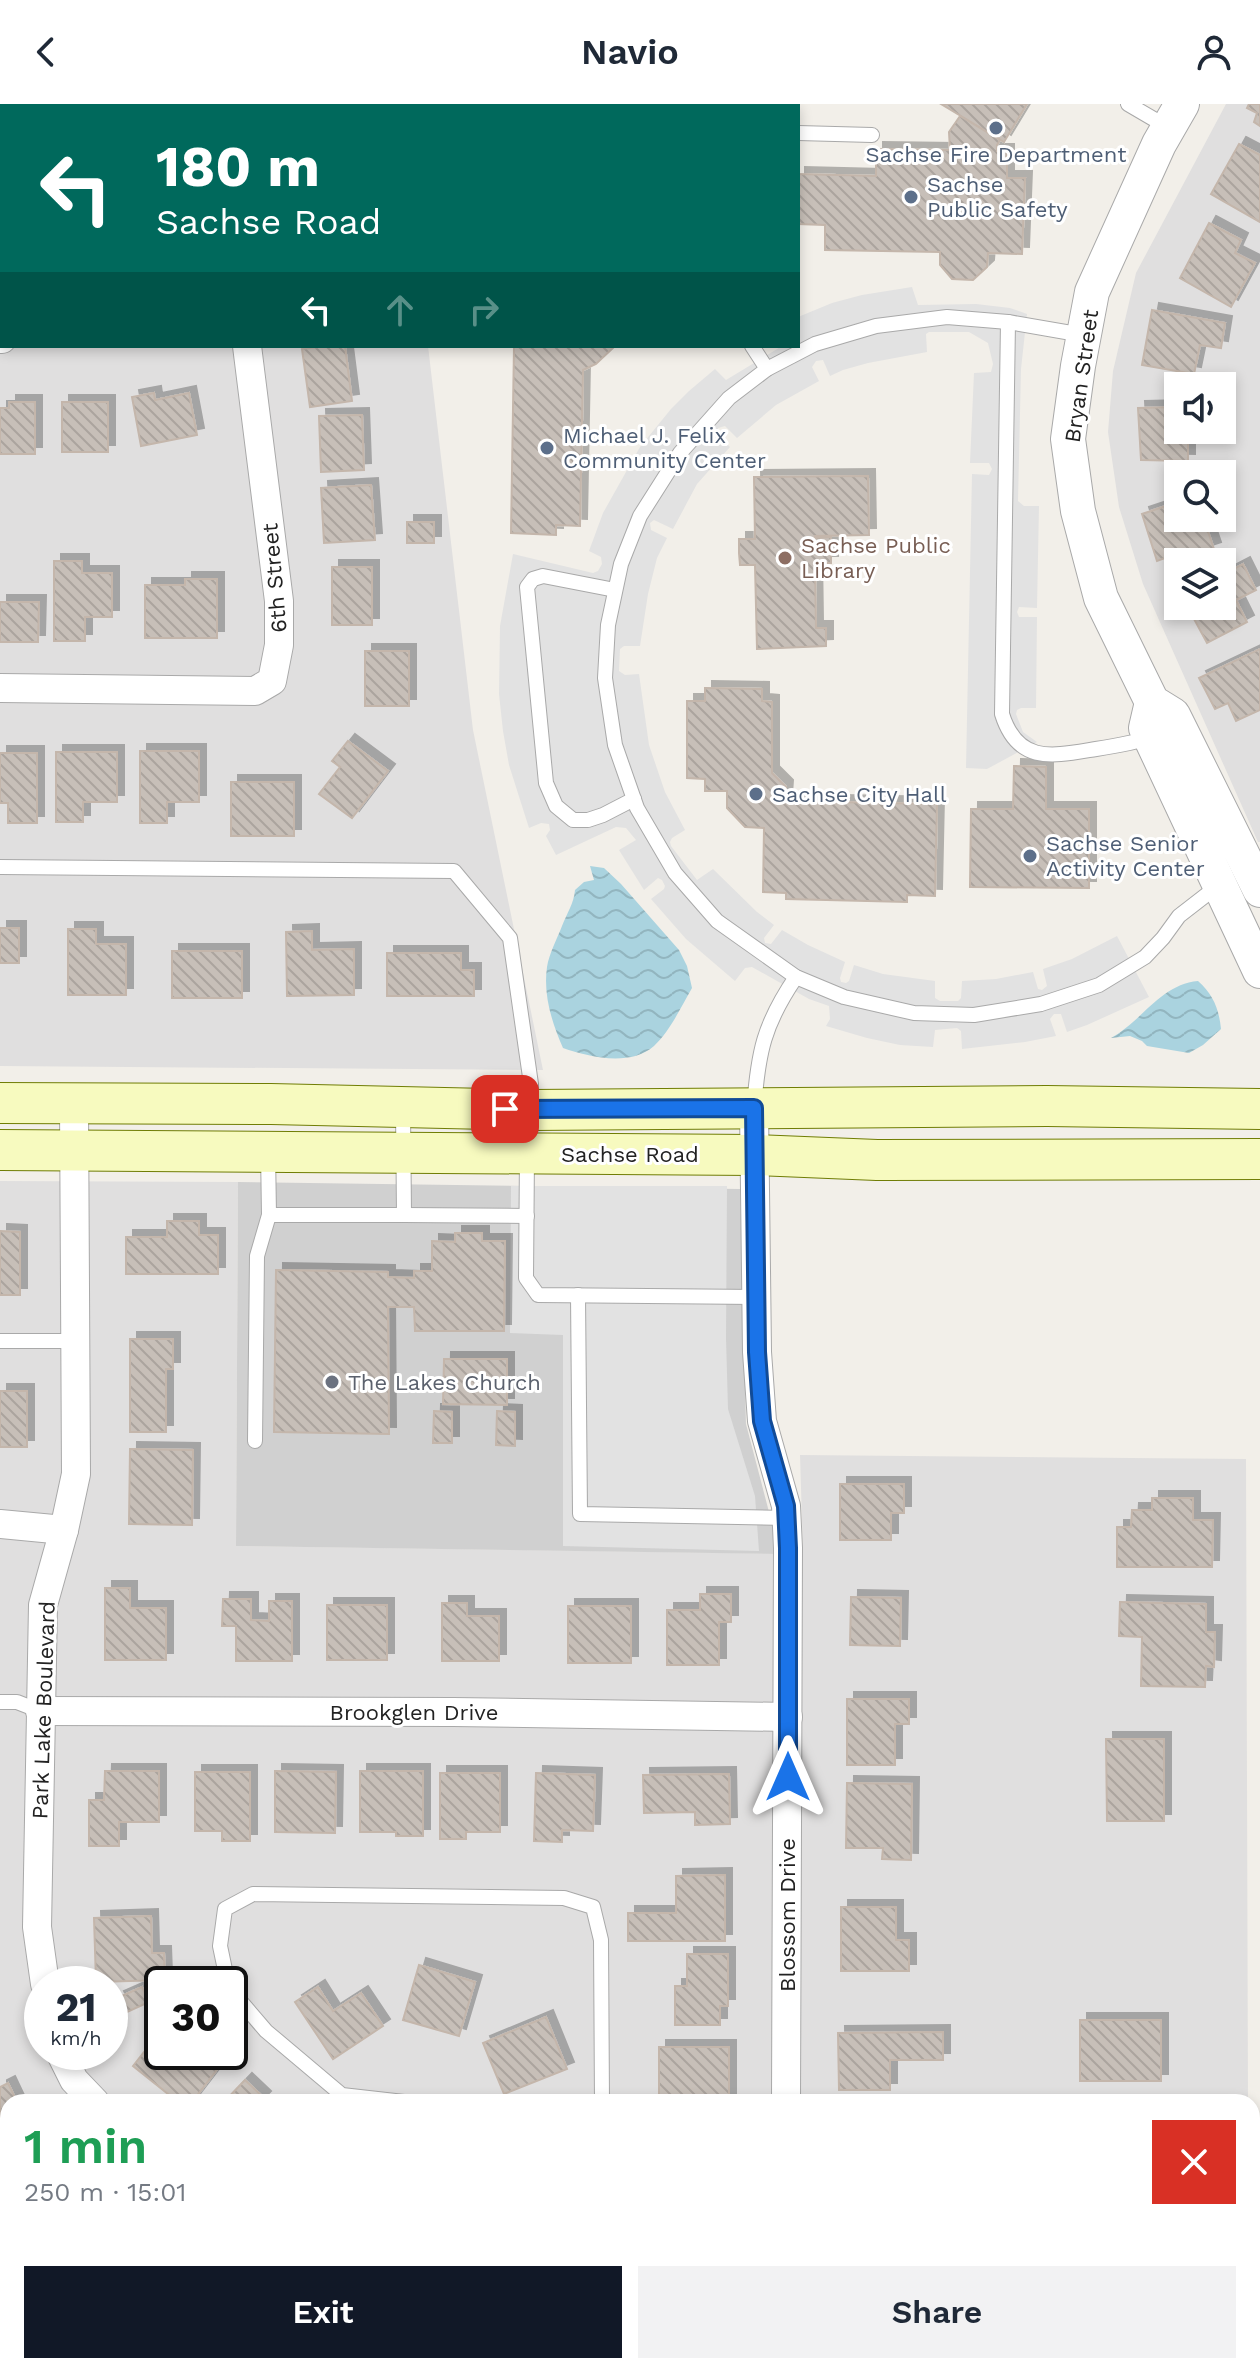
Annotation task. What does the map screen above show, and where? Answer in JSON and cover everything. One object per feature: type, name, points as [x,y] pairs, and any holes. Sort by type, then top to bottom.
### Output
[{"type":"main road","name":"Sachse Road","points":[[0,1103],[531,1110],[1047,1106],[1260,1109]]},
{"type":"main road","name":"Sachse Road","points":[[0,1150],[755,1155],[877,1160],[1260,1159]]},
{"type":"street","name":"Bryan Street","points":[[1176,116],[1092,292],[1068,439],[1078,511],[1101,598],[1152,702],[1173,715],[1164,732],[1240,880],[1260,971]]},
{"type":"street","name":"6th Street","points":[[0,688],[255,691],[272,681],[279,645],[279,601],[247,348]]},
{"type":"street","name":"Park Lake Boulevard","points":[[42,1966],[37,1927],[43,1605],[76,1474],[74,1104]]},
{"type":"street","name":"Blossom Drive","points":[[754,1108],[757,1352],[762,1421],[787,1518],[786,2094]]},
{"type":"street","points":[[0,1524],[64,1530]]},
{"type":"street","name":"Brookglen Drive","points":[[40,1711],[788,1717]]},
{"type":"street","points":[[69,2070],[87,2094]]},
{"type":"lane","points":[[1128,104],[1176,116]]},
{"type":"lane","points":[[800,133],[872,135]]},
{"type":"lane","points":[[1084,335],[1008,322],[947,317],[876,326],[815,344],[767,369],[729,398],[680,453],[640,516],[621,564],[608,625],[605,678],[615,745],[634,799],[675,873],[717,921],[796,977],[844,997],[914,1013],[974,1015],[1041,1004],[1099,985],[1145,957],[1179,916],[1240,880]]},
{"type":"lane","points":[[1008,322],[1002,714],[1009,735],[1024,748],[1051,756],[1133,743],[1164,732]]},
{"type":"lane","points":[[753,348],[767,369]]},
{"type":"lane","points":[[615,590],[543,576],[533,579],[527,587],[546,783],[556,806],[573,820],[588,820],[634,799]]},
{"type":"lane","points":[[0,867],[454,871],[510,938],[531,1084],[531,1110]]},
{"type":"lane","points":[[754,1108],[756,1071],[768,1024],[796,977]]},
{"type":"lane","points":[[403,1108],[404,1215]]},
{"type":"lane","points":[[255,1441],[257,1256],[269,1215],[268,1152]]},
{"type":"lane","points":[[527,1154],[526,1278],[538,1295],[757,1297]]},
{"type":"lane","points":[[269,1215],[527,1216]]},
{"type":"lane","points":[[578,1295],[580,1514],[787,1518]]},
{"type":"lane","points":[[0,1341],[76,1341]]},
{"type":"lane","points":[[0,1702],[17,1702],[40,1711]]},
{"type":"lane","points":[[224,1966],[220,1946],[225,1909],[253,1894],[564,1898],[593,1907],[601,1940],[602,2094]]},
{"type":"lane","points":[[248,2010],[266,2031],[341,2094]]},
{"type":"shaded area","points":[[1226,104],[1260,104],[1260,842],[1143,584],[1119,507],[1108,432],[1113,371],[1136,273]]},
{"type":"shaded area","points":[[912,287],[918,305],[976,304],[1010,308],[1027,314],[1021,369],[1018,501],[1024,506],[1039,506],[1037,608],[1019,607],[1017,612],[1019,617],[1037,617],[1036,708],[1021,708],[1016,714],[1023,732],[1037,742],[987,769],[966,768],[972,474],[989,475],[992,469],[989,463],[970,463],[974,373],[991,372],[993,364],[988,343],[969,332],[929,332],[926,334],[927,352],[868,363],[830,376],[823,360],[816,361],[812,367],[819,381],[776,405],[737,438],[725,426],[718,428],[718,435],[730,447],[697,484],[673,529],[654,520],[650,523],[651,530],[667,538],[657,558],[648,594],[640,646],[620,649],[619,671],[625,675],[639,674],[649,745],[665,792],[685,830],[672,838],[671,846],[697,880],[713,869],[774,925],[764,938],[765,943],[771,944],[782,930],[845,962],[841,982],[849,981],[854,965],[883,974],[935,981],[935,998],[958,1001],[962,981],[1033,972],[1038,989],[1042,990],[1047,986],[1043,969],[1072,959],[1117,936],[1149,997],[1067,1032],[1061,1014],[1054,1014],[1050,1019],[1056,1036],[962,1049],[961,1031],[957,1028],[935,1030],[933,1047],[900,1045],[826,1026],[830,1019],[829,1006],[809,999],[752,967],[745,968],[735,981],[686,939],[651,899],[664,889],[662,880],[658,878],[644,890],[619,850],[636,840],[626,828],[616,827],[556,855],[546,836],[550,830],[549,824],[541,823],[529,828],[509,765],[499,694],[500,626],[513,554],[593,573],[598,571],[602,564],[601,557],[589,551],[603,513],[640,447],[671,409],[715,369],[726,380],[779,348],[800,348],[800,316],[862,295]]},
{"type":"shaded area","points":[[0,348],[428,348],[473,730],[543,1070],[0,1066]]},
{"type":"shaded area","points":[[0,1181],[238,1182],[236,1546],[803,1554],[800,1455],[1246,1459],[1248,2094],[0,2094]]},
{"type":"shaded area","points":[[238,1182],[740,1189],[746,1424],[780,1554],[236,1546]]},
{"type":"shaded area","points":[[511,1186],[727,1186],[728,1409],[755,1496],[759,1551],[563,1546],[563,1335],[510,1333]]},
{"type":"water","points":[[590,866],[604,868],[621,884],[679,950],[692,988],[654,1046],[633,1056],[597,1057],[563,1048],[549,1009],[546,988],[548,962],[575,890],[584,882],[594,880]]},
{"type":"water","points":[[1198,981],[1214,1002],[1221,1029],[1203,1045],[1189,1053],[1147,1046],[1130,1036],[1111,1038],[1162,996]]},
{"type":"building","name":"Sachse Fire Department","points":[[941,104],[1027,104],[1004,142]]},
{"type":"building","points":[[1249,104],[1260,104],[1260,126],[1254,122],[1257,113],[1247,108]]},
{"type":"building","name":"Sachse Public Safety","points":[[960,116],[1000,140],[997,151],[1007,151],[1007,178],[1025,178],[1022,254],[988,253],[987,267],[973,280],[952,279],[940,265],[940,252],[825,250],[825,225],[800,224],[800,174],[876,176],[876,149],[950,150],[949,132]]},
{"type":"building","points":[[1239,144],[1260,155],[1260,222],[1211,194]]},
{"type":"building","points":[[1209,223],[1241,240],[1235,253],[1255,263],[1231,307],[1180,278]]},
{"type":"building","points":[[1152,310],[1225,323],[1221,348],[1200,345],[1194,372],[1142,365]]},
{"type":"building","points":[[345,348],[352,401],[310,407],[302,349]]},
{"type":"building","name":"Michael J. Felix Community Center","points":[[514,348],[613,348],[596,364],[583,370],[580,526],[556,525],[556,535],[511,533]]},
{"type":"building","points":[[154,393],[155,400],[189,393],[197,435],[141,446],[132,397]]},
{"type":"building","points":[[9,402],[35,402],[35,454],[0,454],[0,408],[9,408]]},
{"type":"building","points":[[62,402],[108,402],[108,452],[62,452]]},
{"type":"building","points":[[1164,407],[1164,444],[1188,444],[1188,460],[1141,460],[1138,408]]},
{"type":"building","points":[[362,415],[364,470],[321,472],[319,416]]},
{"type":"building","name":"Sachse Public Library","points":[[868,476],[869,535],[815,536],[831,537],[831,563],[815,563],[816,628],[826,628],[826,646],[757,649],[755,565],[740,565],[739,553],[739,539],[755,539],[754,477]]},
{"type":"building","points":[[371,485],[375,540],[324,543],[321,488]]},
{"type":"building","points":[[1164,507],[1164,532],[1208,532],[1214,548],[1164,548],[1164,558],[1157,561],[1142,514]]},
{"type":"building","points":[[407,522],[434,522],[434,543],[407,543]]},
{"type":"building","points":[[54,561],[82,561],[82,573],[112,573],[112,617],[85,617],[85,641],[54,641]]},
{"type":"building","points":[[1243,564],[1256,590],[1236,600],[1236,568]]},
{"type":"building","points":[[332,567],[372,567],[372,625],[332,625]]},
{"type":"building","points":[[185,579],[217,579],[217,638],[145,638],[145,585],[185,585]]},
{"type":"building","points":[[1236,600],[1247,622],[1207,643],[1195,620],[1236,620]]},
{"type":"building","points":[[0,602],[39,602],[38,642],[0,642]]},
{"type":"building","points":[[1260,649],[1260,710],[1236,721],[1228,703],[1215,709],[1199,678]]},
{"type":"building","points":[[365,651],[409,651],[409,706],[365,706]]},
{"type":"building","name":"Sachse City Hall","points":[[705,688],[762,689],[762,701],[772,702],[772,773],[786,787],[785,801],[937,804],[935,896],[907,895],[907,902],[786,899],[786,893],[763,892],[764,828],[745,827],[727,808],[727,791],[705,791],[705,779],[687,778],[687,701],[705,701]]},
{"type":"building","points":[[348,741],[388,771],[352,818],[319,794],[340,767],[332,761]]},
{"type":"building","points":[[140,751],[199,751],[199,802],[167,802],[167,823],[140,823]]},
{"type":"building","points":[[56,752],[117,752],[117,802],[83,802],[83,822],[56,822]]},
{"type":"building","points":[[0,753],[37,753],[37,823],[8,823],[8,803],[0,803]]},
{"type":"building","name":"Sachse Senior Activity Center","points":[[1014,766],[1046,767],[1046,809],[1089,809],[1089,888],[970,887],[971,809],[1013,809]]},
{"type":"building","points":[[231,782],[294,782],[294,836],[231,836]]},
{"type":"building","points":[[0,928],[19,928],[19,963],[0,963]]},
{"type":"building","points":[[68,929],[96,929],[96,944],[126,944],[126,995],[68,995]]},
{"type":"building","points":[[312,931],[312,950],[354,949],[354,995],[287,996],[286,932]]},
{"type":"building","points":[[172,951],[242,951],[242,998],[172,998]]},
{"type":"building","points":[[387,953],[461,953],[461,970],[474,970],[474,996],[387,996]]},
{"type":"building","points":[[167,1221],[199,1221],[199,1235],[218,1235],[218,1274],[126,1274],[126,1237],[167,1237]]},
{"type":"building","points":[[0,1231],[20,1232],[20,1295],[0,1295]]},
{"type":"building","name":"The Lakes Church","points":[[455,1233],[482,1233],[482,1241],[505,1241],[504,1331],[415,1331],[414,1307],[388,1307],[389,1434],[274,1432],[276,1270],[388,1272],[388,1277],[414,1278],[414,1271],[432,1271],[432,1241],[455,1242]]},
{"type":"building","points":[[130,1339],[173,1339],[173,1369],[166,1369],[166,1432],[130,1432]]},
{"type":"building","points":[[444,1359],[507,1359],[507,1405],[443,1404]]},
{"type":"building","points":[[0,1391],[27,1391],[27,1447],[0,1447]]},
{"type":"building","points":[[434,1411],[452,1412],[452,1443],[433,1443]]},
{"type":"building","points":[[497,1411],[515,1412],[515,1446],[496,1445]]},
{"type":"building","points":[[130,1449],[193,1450],[192,1525],[129,1524]]},
{"type":"building","points":[[840,1484],[904,1484],[904,1513],[891,1513],[891,1540],[840,1540]]},
{"type":"building","points":[[1152,1498],[1193,1498],[1193,1520],[1213,1520],[1212,1567],[1117,1567],[1117,1527],[1131,1527],[1132,1510],[1152,1510]]},
{"type":"building","points":[[105,1588],[130,1588],[130,1608],[166,1608],[166,1660],[105,1660]]},
{"type":"building","points":[[700,1594],[731,1594],[731,1622],[719,1622],[719,1665],[667,1665],[667,1610],[700,1610]]},
{"type":"building","points":[[851,1597],[901,1598],[900,1646],[850,1645]]},
{"type":"building","points":[[223,1599],[251,1599],[251,1620],[269,1621],[269,1601],[292,1601],[292,1661],[236,1661],[236,1626],[222,1626]]},
{"type":"building","points":[[1120,1602],[1206,1604],[1206,1632],[1215,1632],[1214,1667],[1206,1666],[1205,1687],[1141,1686],[1142,1637],[1119,1636]]},
{"type":"building","points":[[442,1603],[467,1603],[467,1616],[499,1616],[499,1661],[442,1661]]},
{"type":"building","points":[[327,1605],[387,1605],[387,1660],[327,1660]]},
{"type":"building","points":[[568,1606],[631,1606],[631,1663],[568,1663]]},
{"type":"building","points":[[847,1699],[909,1699],[909,1724],[895,1724],[895,1765],[847,1765]]},
{"type":"building","points":[[1106,1739],[1164,1739],[1164,1821],[1107,1821]]},
{"type":"building","points":[[105,1771],[159,1771],[159,1822],[119,1822],[119,1846],[89,1846],[89,1800],[104,1800]]},
{"type":"building","points":[[275,1771],[336,1772],[335,1833],[275,1832]]},
{"type":"building","points":[[360,1771],[423,1771],[423,1836],[360,1832]]},
{"type":"building","points":[[195,1772],[250,1772],[250,1841],[222,1841],[222,1831],[195,1831]]},
{"type":"building","points":[[440,1773],[500,1773],[500,1832],[466,1832],[466,1839],[440,1839]]},
{"type":"building","points":[[536,1773],[595,1775],[593,1831],[562,1830],[562,1842],[534,1841]]},
{"type":"building","points":[[729,1774],[730,1824],[695,1825],[695,1812],[644,1813],[643,1775]]},
{"type":"building","points":[[847,1783],[912,1784],[911,1860],[882,1859],[883,1848],[846,1848]]},
{"type":"building","points":[[725,1875],[725,1941],[628,1941],[628,1913],[676,1913],[676,1876]]},
{"type":"building","points":[[841,1907],[896,1907],[896,1940],[909,1940],[909,1971],[841,1971]]},
{"type":"building","points":[[151,1916],[152,1953],[164,1953],[164,1966],[144,1966],[144,1981],[128,1981],[128,1966],[96,1966],[94,1918]]},
{"type":"building","points":[[687,1954],[728,1954],[728,2006],[720,2006],[720,2025],[675,2025],[675,1986],[687,1986]]},
{"type":"building","points":[[419,1965],[475,1982],[459,2036],[403,2020]]},
{"type":"building","points":[[142,1987],[144,2004],[128,2012],[128,1993]]},
{"type":"building","points":[[318,1987],[333,2011],[361,1993],[383,2026],[333,2059],[295,2002]]},
{"type":"building","points":[[546,2017],[567,2069],[504,2094],[483,2043]]},
{"type":"building","points":[[1080,2020],[1161,2020],[1161,2081],[1080,2081]]},
{"type":"building","points":[[943,2032],[943,2060],[890,2060],[890,2090],[839,2090],[838,2033]]},
{"type":"building","points":[[659,2047],[729,2047],[729,2094],[659,2094]]},
{"type":"building","points":[[144,2052],[144,2070],[217,2070],[198,2094],[168,2094],[133,2066]]},
{"type":"building","points":[[245,2080],[260,2094],[232,2094]]},
{"type":"building","points":[[8,2083],[13,2094],[0,2094],[0,2087]]},
{"type":"place","name":"Sachse Fire Department","points":[[996,128]]},
{"type":"place","name":"Sachse Public Safety","points":[[911,197]]},
{"type":"place","name":"Michael J. Felix Community Center","points":[[547,448]]},
{"type":"place","name":"Sachse Public Library","points":[[785,558]]},
{"type":"place","name":"Sachse City Hall","points":[[756,794]]},
{"type":"place","name":"Sachse Senior Activity Center","points":[[1030,856]]},
{"type":"place","name":"The Lakes Church","points":[[332,1382]]},
{"type":"route","points":[[505,1109],[754,1108],[757,1352],[762,1421],[786,1506],[788,1777]]}]
